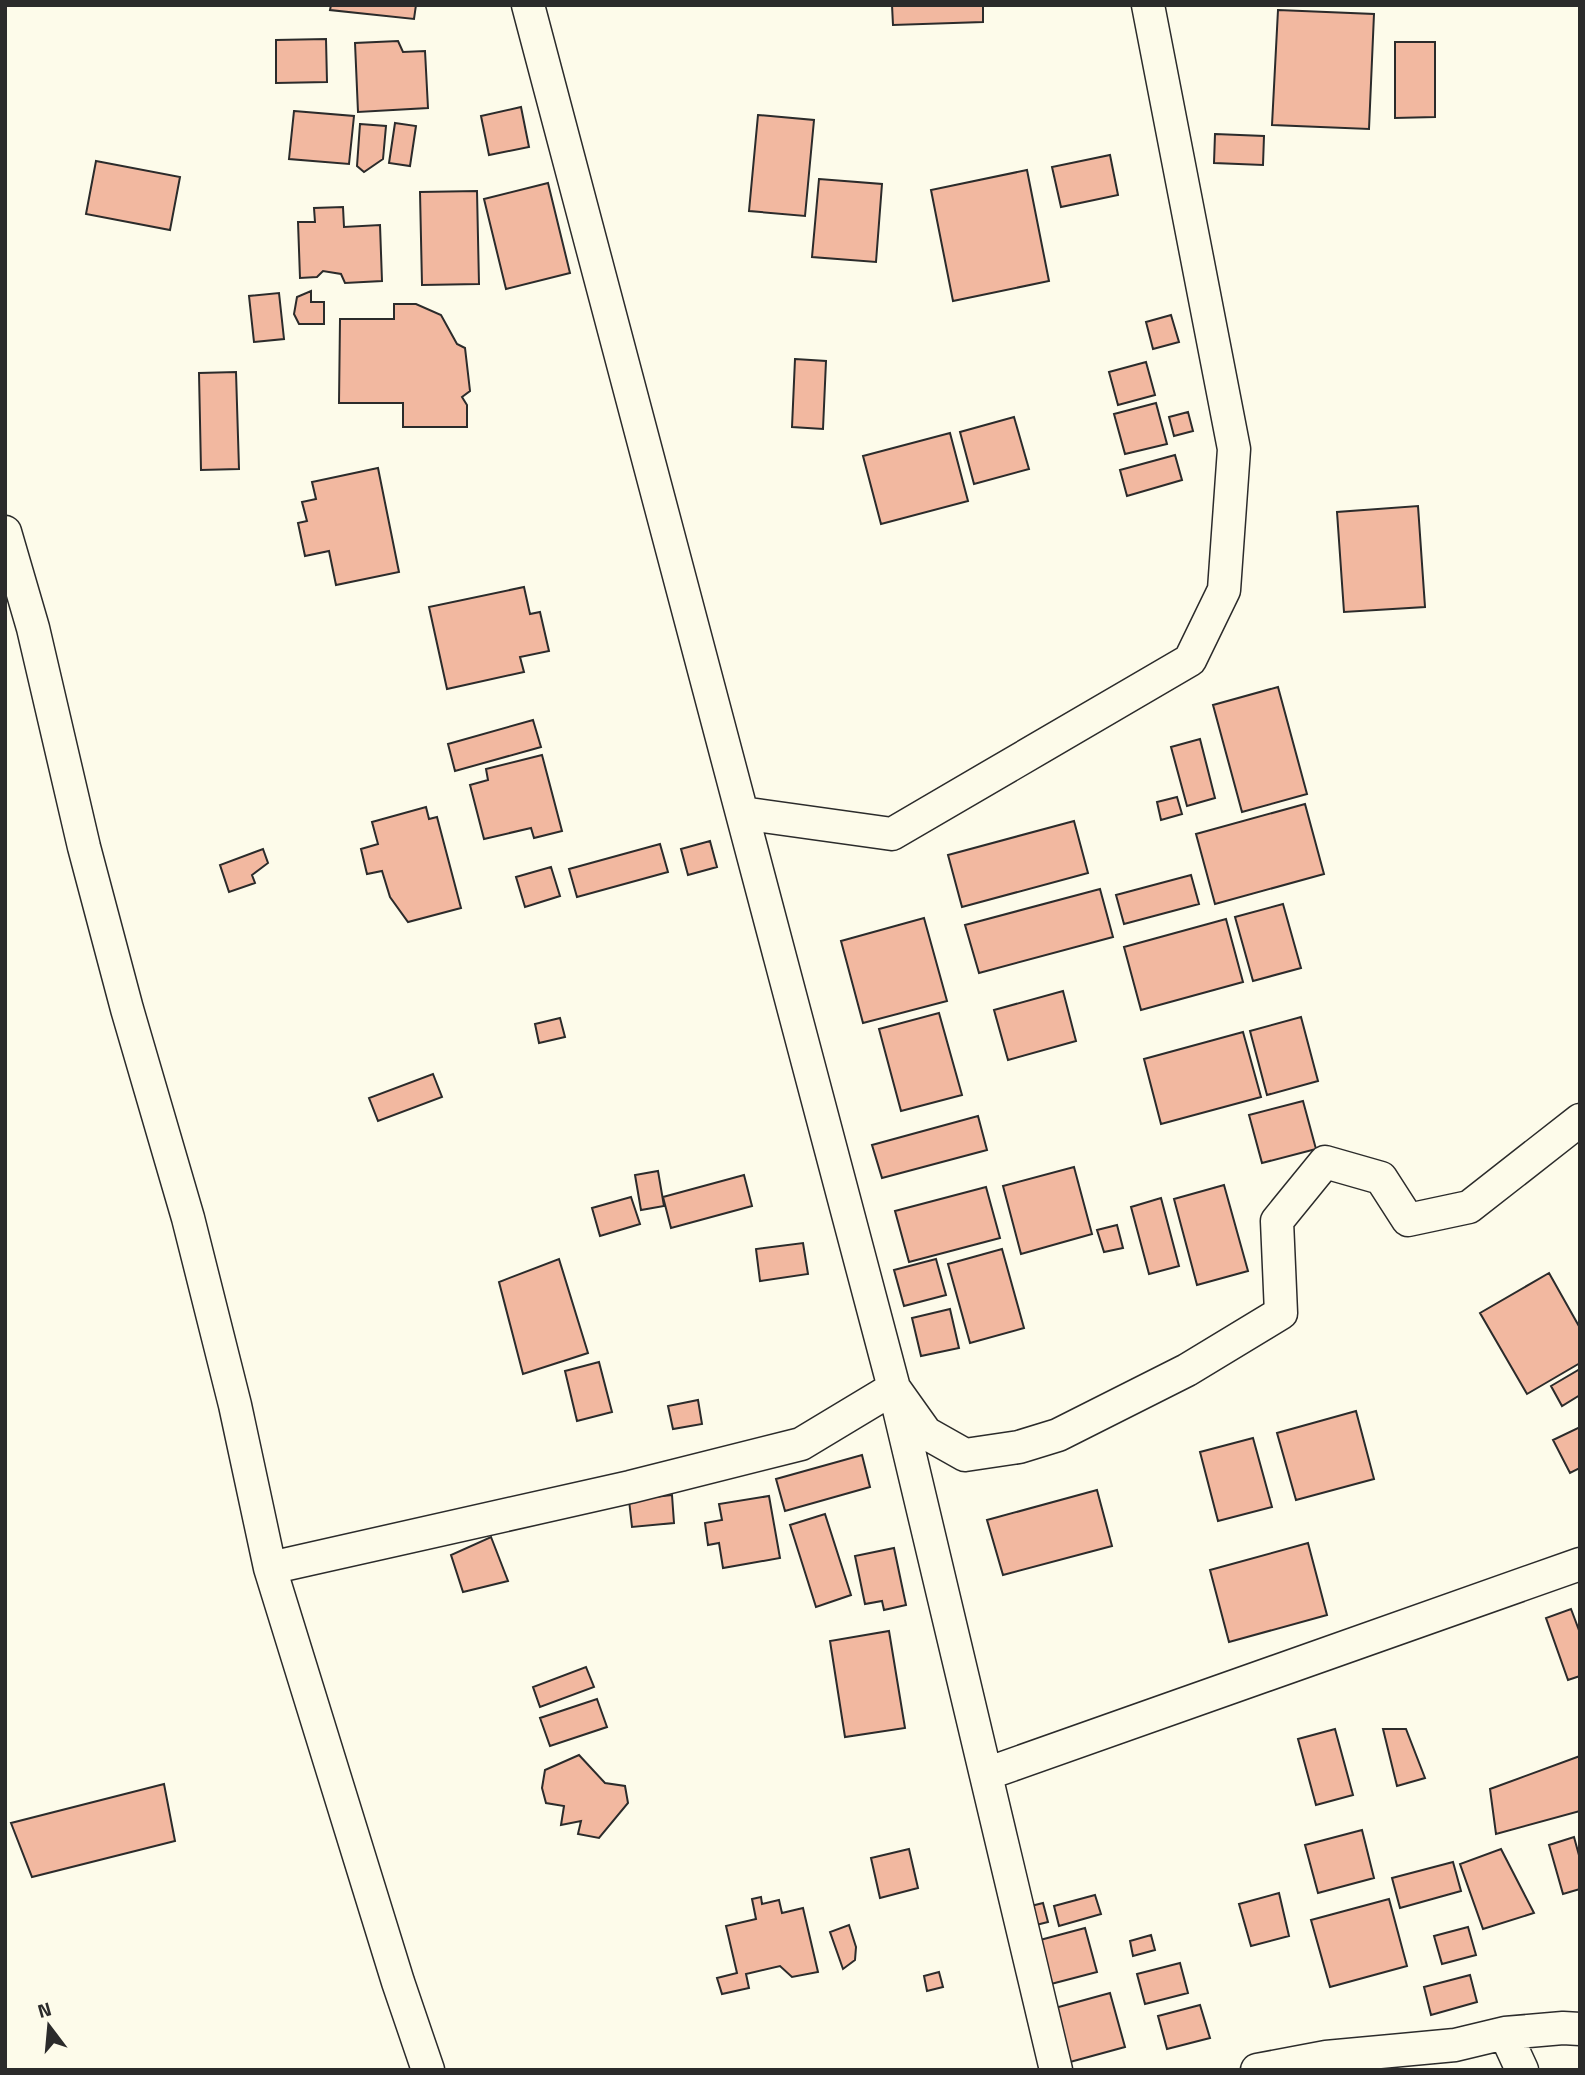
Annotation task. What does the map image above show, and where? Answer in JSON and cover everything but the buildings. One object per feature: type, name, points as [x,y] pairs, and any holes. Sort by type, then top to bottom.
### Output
[{"type":"street","points":[[528,5],[894,1388],[1056,2070]]},
{"type":"street","points":[[742,813],[892,834],[1190,660],[1224,590],[1234,449],[1148,5]]},
{"type":"street","points":[[5,532],[33,628],[84,847],[127,1009],[191,1231],[235,1405],[270,1568],[398,1982],[428,2070]]},
{"type":"street","points":[[894,1388],[926,1433],[965,1455],[1019,1447],[1058,1435],[1186,1370],[1281,1313],[1277,1221],[1325,1162],[1381,1178],[1408,1220],[1469,1207],[1580,1120]]},
{"type":"street","points":[[270,1568],[630,1487],[801,1444],[894,1388]]},
{"type":"street","points":[[986,1774],[1580,1564]]},
{"type":"street","points":[[1539,2029],[1580,2019]]},
{"type":"street","points":[[1257,2070],[1325,2057],[1455,2045],[1505,2033],[1539,2029],[1580,2029]]},
{"type":"street","points":[[1505,2033],[1522,2070]]}]
